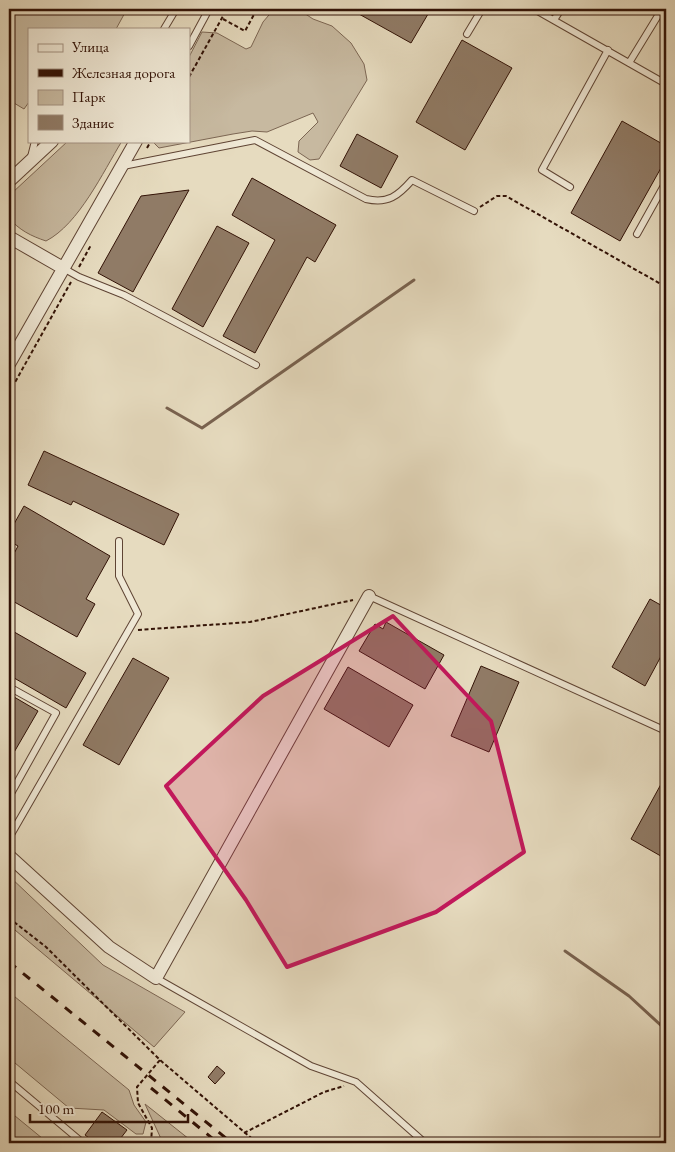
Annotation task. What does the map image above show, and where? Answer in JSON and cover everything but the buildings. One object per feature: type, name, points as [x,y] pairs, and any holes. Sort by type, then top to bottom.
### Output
[{"type":"street","points":[[9,180],[51,142]]},
{"type":"street","points":[[9,364],[135,142]]},
{"type":"street","points":[[9,237],[63,268]]},
{"type":"street","points":[[9,856],[109,947],[156,978],[369,596]]},
{"type":"lane","points":[[165,28],[176,9]]},
{"type":"lane","points":[[190,44],[209,9]]},
{"type":"lane","points":[[467,34],[482,9]]},
{"type":"lane","points":[[534,9],[666,84]]},
{"type":"lane","points":[[554,20],[561,9]]},
{"type":"lane","points":[[629,63],[662,9]]},
{"type":"lane","points":[[570,187],[542,170],[608,50]]},
{"type":"lane","points":[[123,166],[255,140],[366,199],[376,202],[388,201],[396,197],[412,180],[474,211]]},
{"type":"lane","points":[[30,161],[35,142]]},
{"type":"lane","points":[[638,234],[666,182]]},
{"type":"lane","points":[[63,268],[124,295],[256,365]]},
{"type":"lane","points":[[9,838],[138,614],[119,576],[118,541]]},
{"type":"lane","points":[[369,596],[666,731]]},
{"type":"lane","points":[[9,687],[56,713],[9,797]]},
{"type":"lane","points":[[156,978],[310,1066],[356,1082],[425,1143]]},
{"type":"lane","points":[[9,1081],[83,1143]]},
{"type":"path","points":[[190,74],[227,9]]},
{"type":"path","points":[[222,19],[245,31],[257,9]]},
{"type":"path","points":[[474,211],[497,196],[506,196],[666,287]]},
{"type":"path","points":[[128,631],[181,625],[250,622],[317,609],[369,596]]},
{"type":"path","points":[[9,918],[46,947],[160,1060],[257,1143]]},
{"type":"path","points":[[151,1143],[152,1128],[138,1103],[137,1087],[160,1060]]},
{"type":"path","points":[[244,1133],[324,1092],[356,1082]]},
{"type":"highlighted area","points":[[393,616],[491,721],[524,852],[436,912],[287,967],[246,900],[166,786],[263,696]]},
{"type":"green space","points":[[9,9],[127,9],[117,28],[28,28],[28,103],[24,109],[9,100]]},
{"type":"green space","points":[[274,9],[298,9],[313,19],[332,26],[351,43],[364,64],[367,80],[319,159],[310,160],[298,152],[299,141],[318,122],[313,113],[267,132],[252,131],[159,148],[153,142],[190,142],[190,55],[202,32],[217,33],[246,49],[251,47],[263,22]]},
{"type":"green space","points":[[67,142],[121,142],[80,210],[69,223],[46,241],[26,232],[9,218],[12,193]]},
{"type":"green space","points":[[9,876],[103,965],[185,1012],[154,1047],[9,925]]},
{"type":"green space","points":[[9,992],[129,1090],[134,1105],[146,1122],[143,1134],[136,1134],[104,1110],[69,1108],[9,1058]]},
{"type":"green space","points":[[145,1104],[194,1143],[163,1143]]},
{"type":"green space","points":[[9,1111],[48,1143],[9,1143]]},
{"type":"waterway","points":[[167,408],[202,428],[414,280]]},
{"type":"waterway","points":[[565,951],[629,996],[666,1030]]},
{"type":"railway","points":[[9,962],[232,1143]]},
{"type":"railway","points":[[151,1088],[218,1143]]}]
